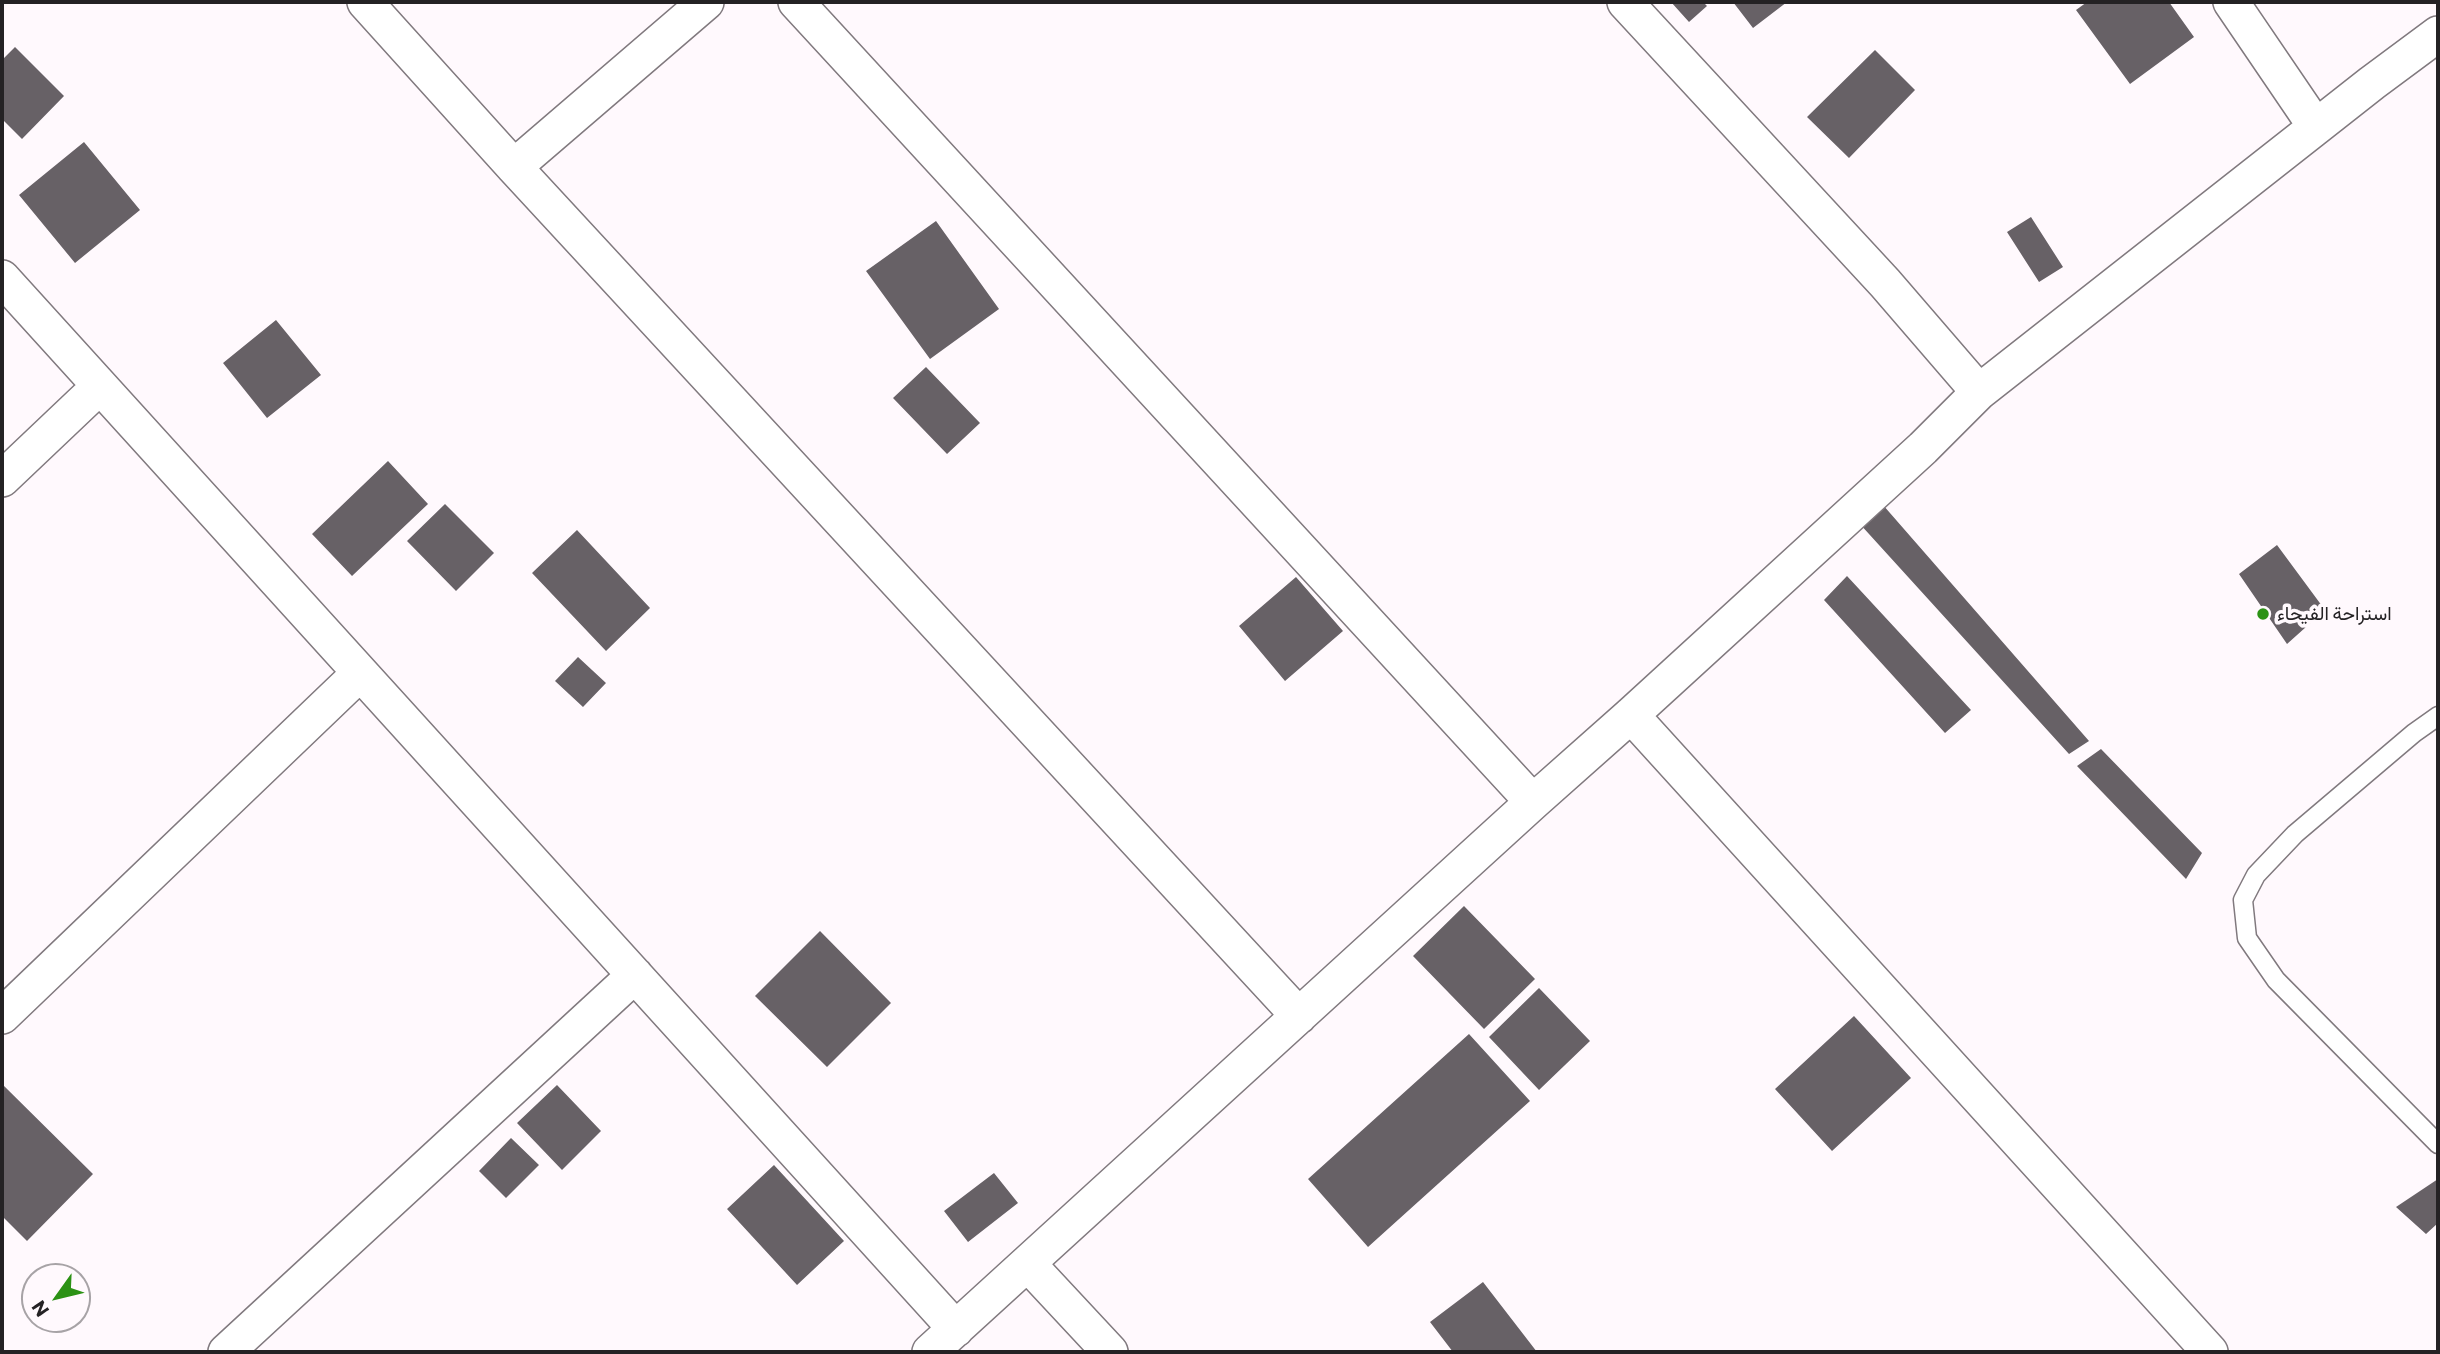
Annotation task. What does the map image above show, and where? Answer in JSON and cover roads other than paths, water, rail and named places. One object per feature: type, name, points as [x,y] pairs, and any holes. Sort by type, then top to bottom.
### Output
[{"type":"street","points":[[365,2],[514,167],[1299,1016]]},
{"type":"street","points":[[514,167],[706,2]]},
{"type":"street","points":[[796,2],[1533,802]]},
{"type":"street","points":[[1625,2],[1885,283],[1979,392]]},
{"type":"street","points":[[2231,2],[2316,127]]},
{"type":"street","points":[[930,1352],[1632,715],[1923,448],[1979,392],[2438,34]]},
{"type":"street","points":[[2,278],[956,1329]]},
{"type":"street","points":[[2,479],[100,386]]},
{"type":"street","points":[[2,1016],[360,673]]},
{"type":"street","points":[[1632,715],[2210,1352]]},
{"type":"street","points":[[226,1352],[635,975]]},
{"type":"street","points":[[1028,1264],[1110,1352]]},
{"type":"lane","points":[[2438,716],[2414,733],[2295,834],[2256,875],[2243,900],[2247,938],[2276,981],[2438,1144]]},
{"type":"place","name":"استراحة الفيحاء","points":[[2263,614]]}]
